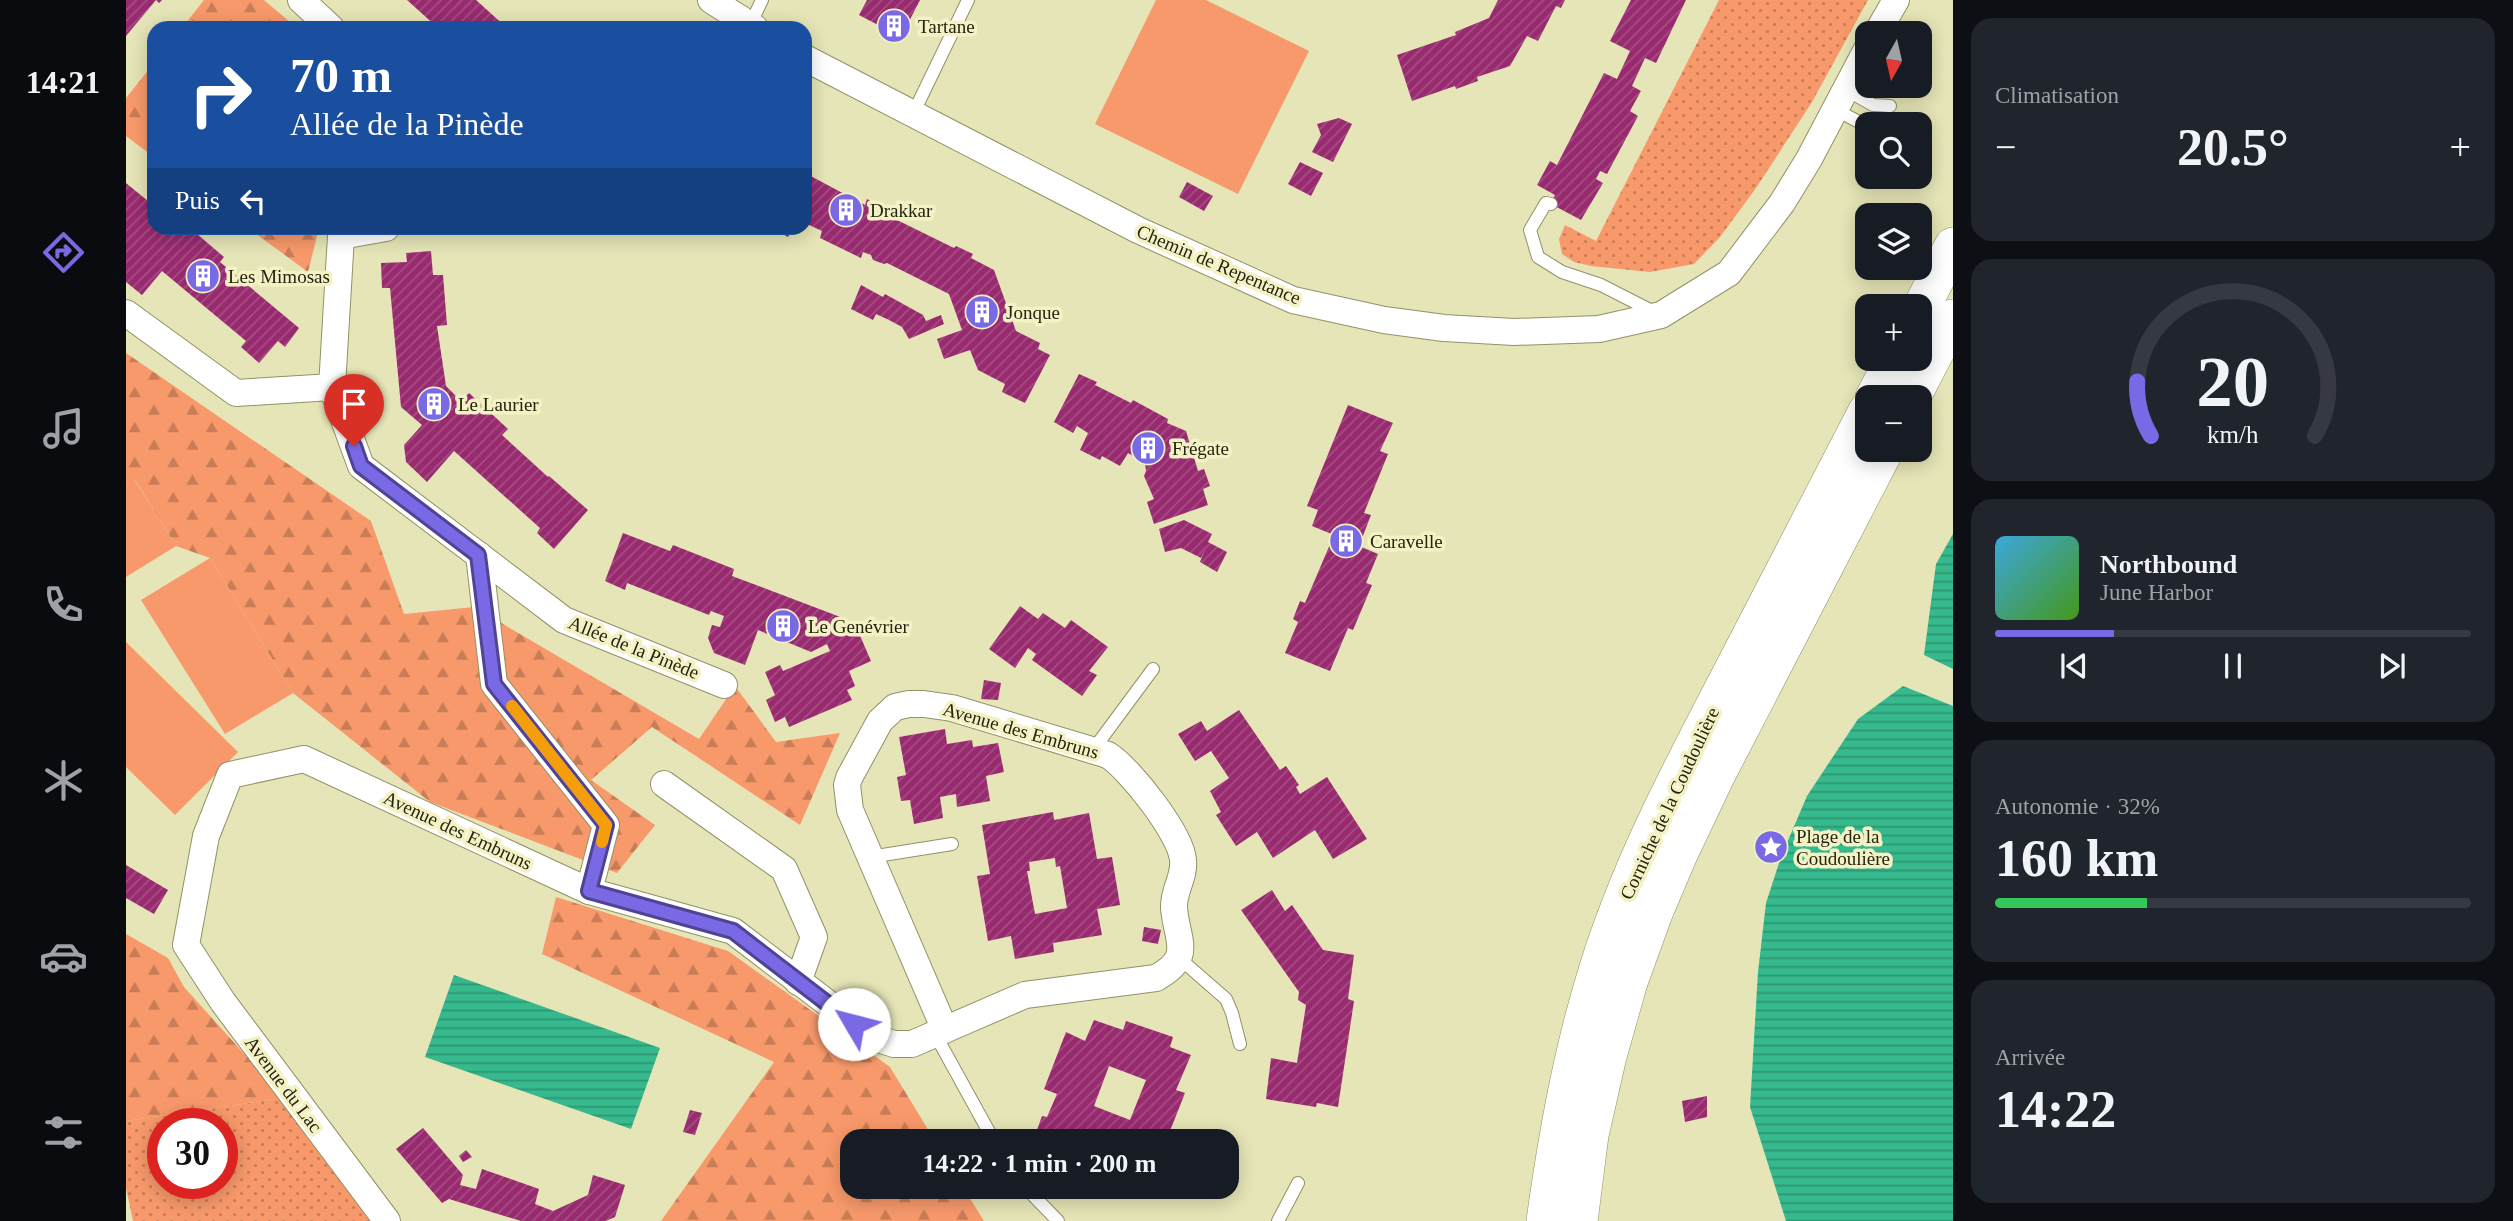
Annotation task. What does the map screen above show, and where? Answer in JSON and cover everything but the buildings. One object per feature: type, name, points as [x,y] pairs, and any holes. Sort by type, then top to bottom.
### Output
[{"type":"main road","points":[[1928,294],[1953,246]]},
{"type":"main road","points":[[1918,385],[1953,318]]},
{"type":"main road","name":"Corniche de la Coudoulière","points":[[1545,1221],[1575,1046],[1598,966],[1643,848],[1855,434]]},
{"type":"main road","name":"Corniche de la Coudoulière","points":[[1579,1221],[1590,1135],[1608,1056],[1629,982],[1654,913],[1716,775],[1879,462]]},
{"type":"street","points":[[301,0],[324,21]]},
{"type":"street","points":[[711,0],[744,21]]},
{"type":"street","points":[[1884,21],[1896,0]]},
{"type":"street","name":"Chemin de Repentance","points":[[812,62],[1138,230],[1293,300],[1384,320],[1444,328],[1514,332],[1599,329],[1661,315],[1729,273],[1782,204],[1809,159],[1855,70]]},
{"type":"street","name":"Allée de la Pinède","points":[[347,235],[341,236],[332,387],[361,466],[564,620],[724,685]]},
{"type":"street","points":[[126,313],[236,393],[332,387]]},
{"type":"street","points":[[478,555],[494,684],[606,825],[589,891]]},
{"type":"street","name":"Avenue des Embruns","points":[[186,944],[206,836],[230,775],[304,759],[589,891],[733,931],[872,1037],[903,1045],[912,1044],[941,1032],[1025,995],[1156,978],[1171,969],[1179,958],[1181,945],[1174,894],[1184,860],[1161,816],[1134,779],[1118,762],[1093,750],[952,708],[924,704],[895,707],[880,721],[847,785],[850,810],[941,1032]]},
{"type":"street","points":[[664,784],[784,869],[814,937],[798,982]]},
{"type":"street","name":"Avenue du Lac","points":[[186,944],[223,1002],[387,1221]]},
{"type":"lane","points":[[754,21],[762,0]]},
{"type":"lane","points":[[913,114],[968,0]]},
{"type":"lane","points":[[1839,99],[1890,106]]},
{"type":"lane","points":[[1839,99],[1855,116]]},
{"type":"lane","points":[[1551,204],[1546,203],[1530,230],[1538,257],[1562,272],[1601,285],[1661,315]]},
{"type":"lane","points":[[1093,750],[1153,670]]},
{"type":"lane","points":[[870,857],[952,844]]},
{"type":"lane","points":[[1179,958],[1226,999],[1240,1044]]},
{"type":"lane","points":[[941,1032],[988,1129]]},
{"type":"lane","points":[[1278,1221],[1298,1183]]},
{"type":"lane","points":[[1037,1199],[1058,1221]]},
{"type":"green space","points":[[204,0],[264,0],[289,21],[188,21]]},
{"type":"green space","points":[[1156,0],[1206,0],[1309,51],[1238,194],[1095,124]]},
{"type":"green space","points":[[1719,0],[1868,0],[1812,102],[1756,188],[1720,237],[1694,264],[1650,272],[1591,266],[1574,262],[1562,254],[1559,239],[1565,225],[1596,241]]},
{"type":"green space","points":[[147,72],[147,152],[126,136],[126,98]]},
{"type":"green space","points":[[258,235],[317,235],[308,272]]},
{"type":"green space","points":[[126,353],[371,521],[404,614],[474,607],[699,739],[735,686],[776,742],[840,733],[800,825],[652,727],[591,780],[655,825],[617,873],[430,802],[293,693],[210,558],[176,546],[135,480],[126,484]]},
{"type":"green space","points":[[134,479],[176,546],[126,577],[126,484]]},
{"type":"green space","points":[[210,558],[293,693],[225,734],[141,600]]},
{"type":"green space","points":[[126,642],[238,752],[175,815],[126,767]]},
{"type":"green space","points":[[556,897],[728,951],[890,1067],[928,1129],[840,1129],[840,1199],[970,1199],[984,1221],[661,1221],[774,1062],[542,954]]},
{"type":"green space","points":[[126,934],[168,958],[184,987],[284,1098],[215,1108],[147,1108],[147,1118],[126,1121]]},
{"type":"green space","points":[[284,1098],[376,1221],[133,1221],[126,1188],[126,1121],[147,1118],[147,1199],[238,1199],[238,1108],[215,1108]]},
{"type":"shaded area","points":[[1953,534],[1953,669],[1924,655],[1936,564]]},
{"type":"shaded area","points":[[1903,686],[1953,706],[1953,1221],[1786,1221],[1750,1107],[1758,972],[1766,903],[1781,857],[1807,796],[1858,719]]},
{"type":"shaded area","points":[[454,975],[660,1048],[631,1129],[425,1057]]},
{"type":"slow traffic","points":[[512,706],[606,825],[602,842]]},
{"type":"place","name":"Tartane","points":[[894,26]]},
{"type":"place","name":"Drakkar","points":[[846,210]]},
{"type":"place","name":"Les Mimosas","points":[[203,276]]},
{"type":"place","name":"Jonque","points":[[982,312]]},
{"type":"place","name":"Le Laurier","points":[[434,404]]},
{"type":"place","name":"Frégate","points":[[1148,448]]},
{"type":"place","name":"Caravelle","points":[[1346,541]]},
{"type":"place","name":"Le Genévrier","points":[[783,626]]},
{"type":"place","name":"Plage de la Coudoulière","points":[[1771,847]]},
{"type":"route","points":[[354,446],[361,466],[478,555],[494,684],[606,825],[589,891],[733,931],[854,1024]]}]
